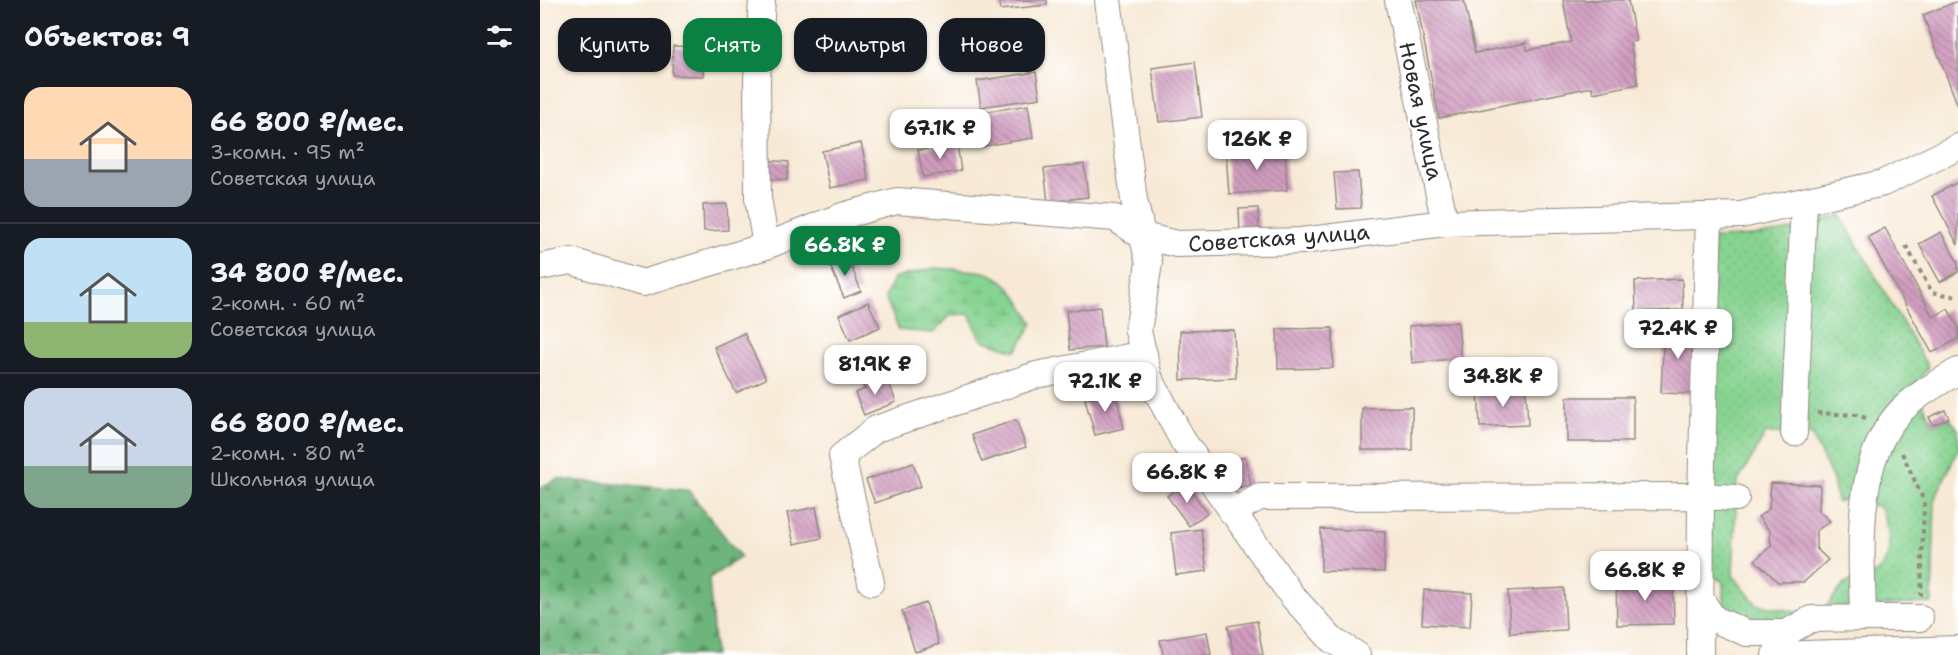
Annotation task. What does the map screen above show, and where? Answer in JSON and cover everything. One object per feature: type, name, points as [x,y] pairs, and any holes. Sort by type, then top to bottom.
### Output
[{"type":"street","points":[[762,0],[757,80],[758,198],[766,246]]},
{"type":"street","points":[[1108,0],[1134,200],[1149,262],[1138,331],[1149,377],[1183,441],[1292,596],[1332,640],[1357,655]]},
{"type":"street","name":"Новая улица","points":[[1398,0],[1444,223]]},
{"type":"street","name":"Советская улица","points":[[540,267],[571,261],[643,283],[766,246],[842,216],[897,201],[1115,218],[1142,236],[1177,244],[1301,241],[1444,223],[1741,215],[1883,183],[1958,147]]},
{"type":"street","points":[[1794,424],[1804,201]]},
{"type":"street","points":[[1700,655],[1701,496],[1709,216]]},
{"type":"street","points":[[871,582],[842,456],[876,429],[1036,375],[1144,354]]},
{"type":"street","points":[[1863,618],[1865,501],[1870,465],[1880,440],[1894,420],[1932,387],[1958,371]]},
{"type":"street","points":[[1232,512],[1260,497],[1701,496],[1736,498]]},
{"type":"street","points":[[1701,600],[1714,619],[1747,633],[1786,633],[1811,619],[1920,618]]},
{"type":"street","points":[[1775,655],[1958,649]]},
{"type":"path","points":[[1906,246],[1932,292],[1958,297]]},
{"type":"path","points":[[1794,424],[1856,415],[1894,420],[1902,455],[1924,501],[1920,618]]},
{"type":"green space","points":[[1840,215],[1928,367],[1915,386],[1933,425],[1949,418],[1958,429],[1958,450],[1935,498],[1932,603],[1825,608],[1844,585],[1874,574],[1884,564],[1889,540],[1883,514],[1880,507],[1849,498],[1837,502],[1833,479],[1811,434],[1766,433],[1737,483],[1733,575],[1756,604],[1801,613],[1781,622],[1763,623],[1725,610],[1723,582],[1710,574],[1714,238],[1778,232],[1808,226]]},
{"type":"green space","points":[[935,268],[984,272],[995,276],[1013,291],[1033,323],[1016,351],[982,340],[969,314],[951,315],[933,333],[899,330],[885,297],[894,278]]},
{"type":"green space","points":[[558,479],[688,490],[741,557],[709,578],[715,655],[540,655],[540,487]]},
{"type":"building","points":[[999,0],[1047,0],[1047,5],[1000,10]]},
{"type":"building","points":[[1416,0],[1464,0],[1475,53],[1526,43],[1527,50],[1571,42],[1563,0],[1628,0],[1636,41],[1630,42],[1638,84],[1593,93],[1592,87],[1439,118]]},
{"type":"building","points":[[1958,1],[1958,106],[1923,15]]},
{"type":"building","points":[[673,46],[683,46],[683,72],[703,72],[703,76],[672,75]]},
{"type":"building","points":[[1195,62],[1202,117],[1159,122],[1152,68]]},
{"type":"building","points":[[1036,72],[1040,98],[981,107],[977,81]]},
{"type":"building","points":[[1028,105],[1033,138],[984,146],[979,113]]},
{"type":"building","points":[[861,143],[869,180],[830,188],[822,151]]},
{"type":"building","points":[[957,144],[961,171],[923,177],[918,150]]},
{"type":"building","points":[[1285,149],[1287,190],[1229,194],[1226,153]]},
{"type":"building","points":[[764,160],[789,162],[787,180],[763,179]]},
{"type":"building","points":[[1084,164],[1088,197],[1048,202],[1044,169]]},
{"type":"building","points":[[1358,172],[1361,208],[1337,209],[1334,173]]},
{"type":"building","points":[[1958,182],[1958,245],[1932,196]]},
{"type":"building","points":[[727,204],[728,230],[704,231],[703,205]]},
{"type":"building","points":[[1258,208],[1259,232],[1240,233],[1239,209]]},
{"type":"building","points":[[1885,228],[1933,317],[1948,309],[1958,327],[1958,339],[1932,353],[1868,237]]},
{"type":"building","points":[[1941,232],[1958,263],[1958,272],[1940,282],[1919,244]]},
{"type":"building","points":[[847,255],[861,291],[844,298],[829,263]]},
{"type":"building","points":[[1682,279],[1683,310],[1636,312],[1635,281]]},
{"type":"building","points":[[868,302],[880,327],[850,340],[839,315]]},
{"type":"building","points":[[1100,307],[1104,347],[1070,350],[1066,311]]},
{"type":"building","points":[[1458,322],[1461,358],[1412,363],[1409,326]]},
{"type":"building","points":[[1664,327],[1695,328],[1691,394],[1661,393]]},
{"type":"building","points":[[1333,328],[1333,368],[1278,369],[1277,329]]},
{"type":"building","points":[[1234,330],[1236,378],[1181,380],[1180,331]]},
{"type":"building","points":[[744,333],[766,379],[736,393],[714,347]]},
{"type":"building","points":[[875,378],[877,384],[888,380],[896,402],[864,415],[855,393],[865,389],[862,383]]},
{"type":"building","points":[[1526,388],[1528,425],[1480,427],[1478,390]]},
{"type":"building","points":[[1115,391],[1124,428],[1095,435],[1085,399]]},
{"type":"building","points":[[1567,397],[1633,397],[1633,442],[1567,442]]},
{"type":"building","points":[[1412,407],[1412,450],[1362,450],[1362,408]]},
{"type":"building","points":[[1945,410],[1949,418],[1933,425],[1929,417]]},
{"type":"building","points":[[1016,420],[1026,447],[982,462],[972,435]]},
{"type":"building","points":[[1245,457],[1251,485],[1226,490],[1221,461]]},
{"type":"building","points":[[913,463],[921,486],[875,503],[866,480]]},
{"type":"building","points":[[1186,482],[1207,513],[1189,526],[1167,496]]},
{"type":"building","points":[[1771,483],[1820,485],[1819,511],[1830,521],[1816,531],[1816,548],[1828,560],[1804,582],[1778,582],[1755,560],[1771,546],[1770,531],[1758,517],[1769,509]]},
{"type":"building","points":[[816,507],[822,538],[794,544],[787,513]]},
{"type":"building","points":[[1201,529],[1207,571],[1176,575],[1171,533]]},
{"type":"building","points":[[1321,529],[1385,531],[1384,572],[1321,571]]},
{"type":"building","points":[[1673,578],[1674,624],[1617,625],[1616,579]]},
{"type":"building","points":[[1564,588],[1566,630],[1510,633],[1508,591]]},
{"type":"building","points":[[1424,590],[1472,593],[1470,627],[1422,624]]},
{"type":"building","points":[[926,603],[939,644],[915,652],[902,611]]},
{"type":"building","points":[[1257,621],[1263,655],[1234,655],[1228,626]]},
{"type":"building","points":[[1207,632],[1211,655],[1163,655],[1160,640]]}]
